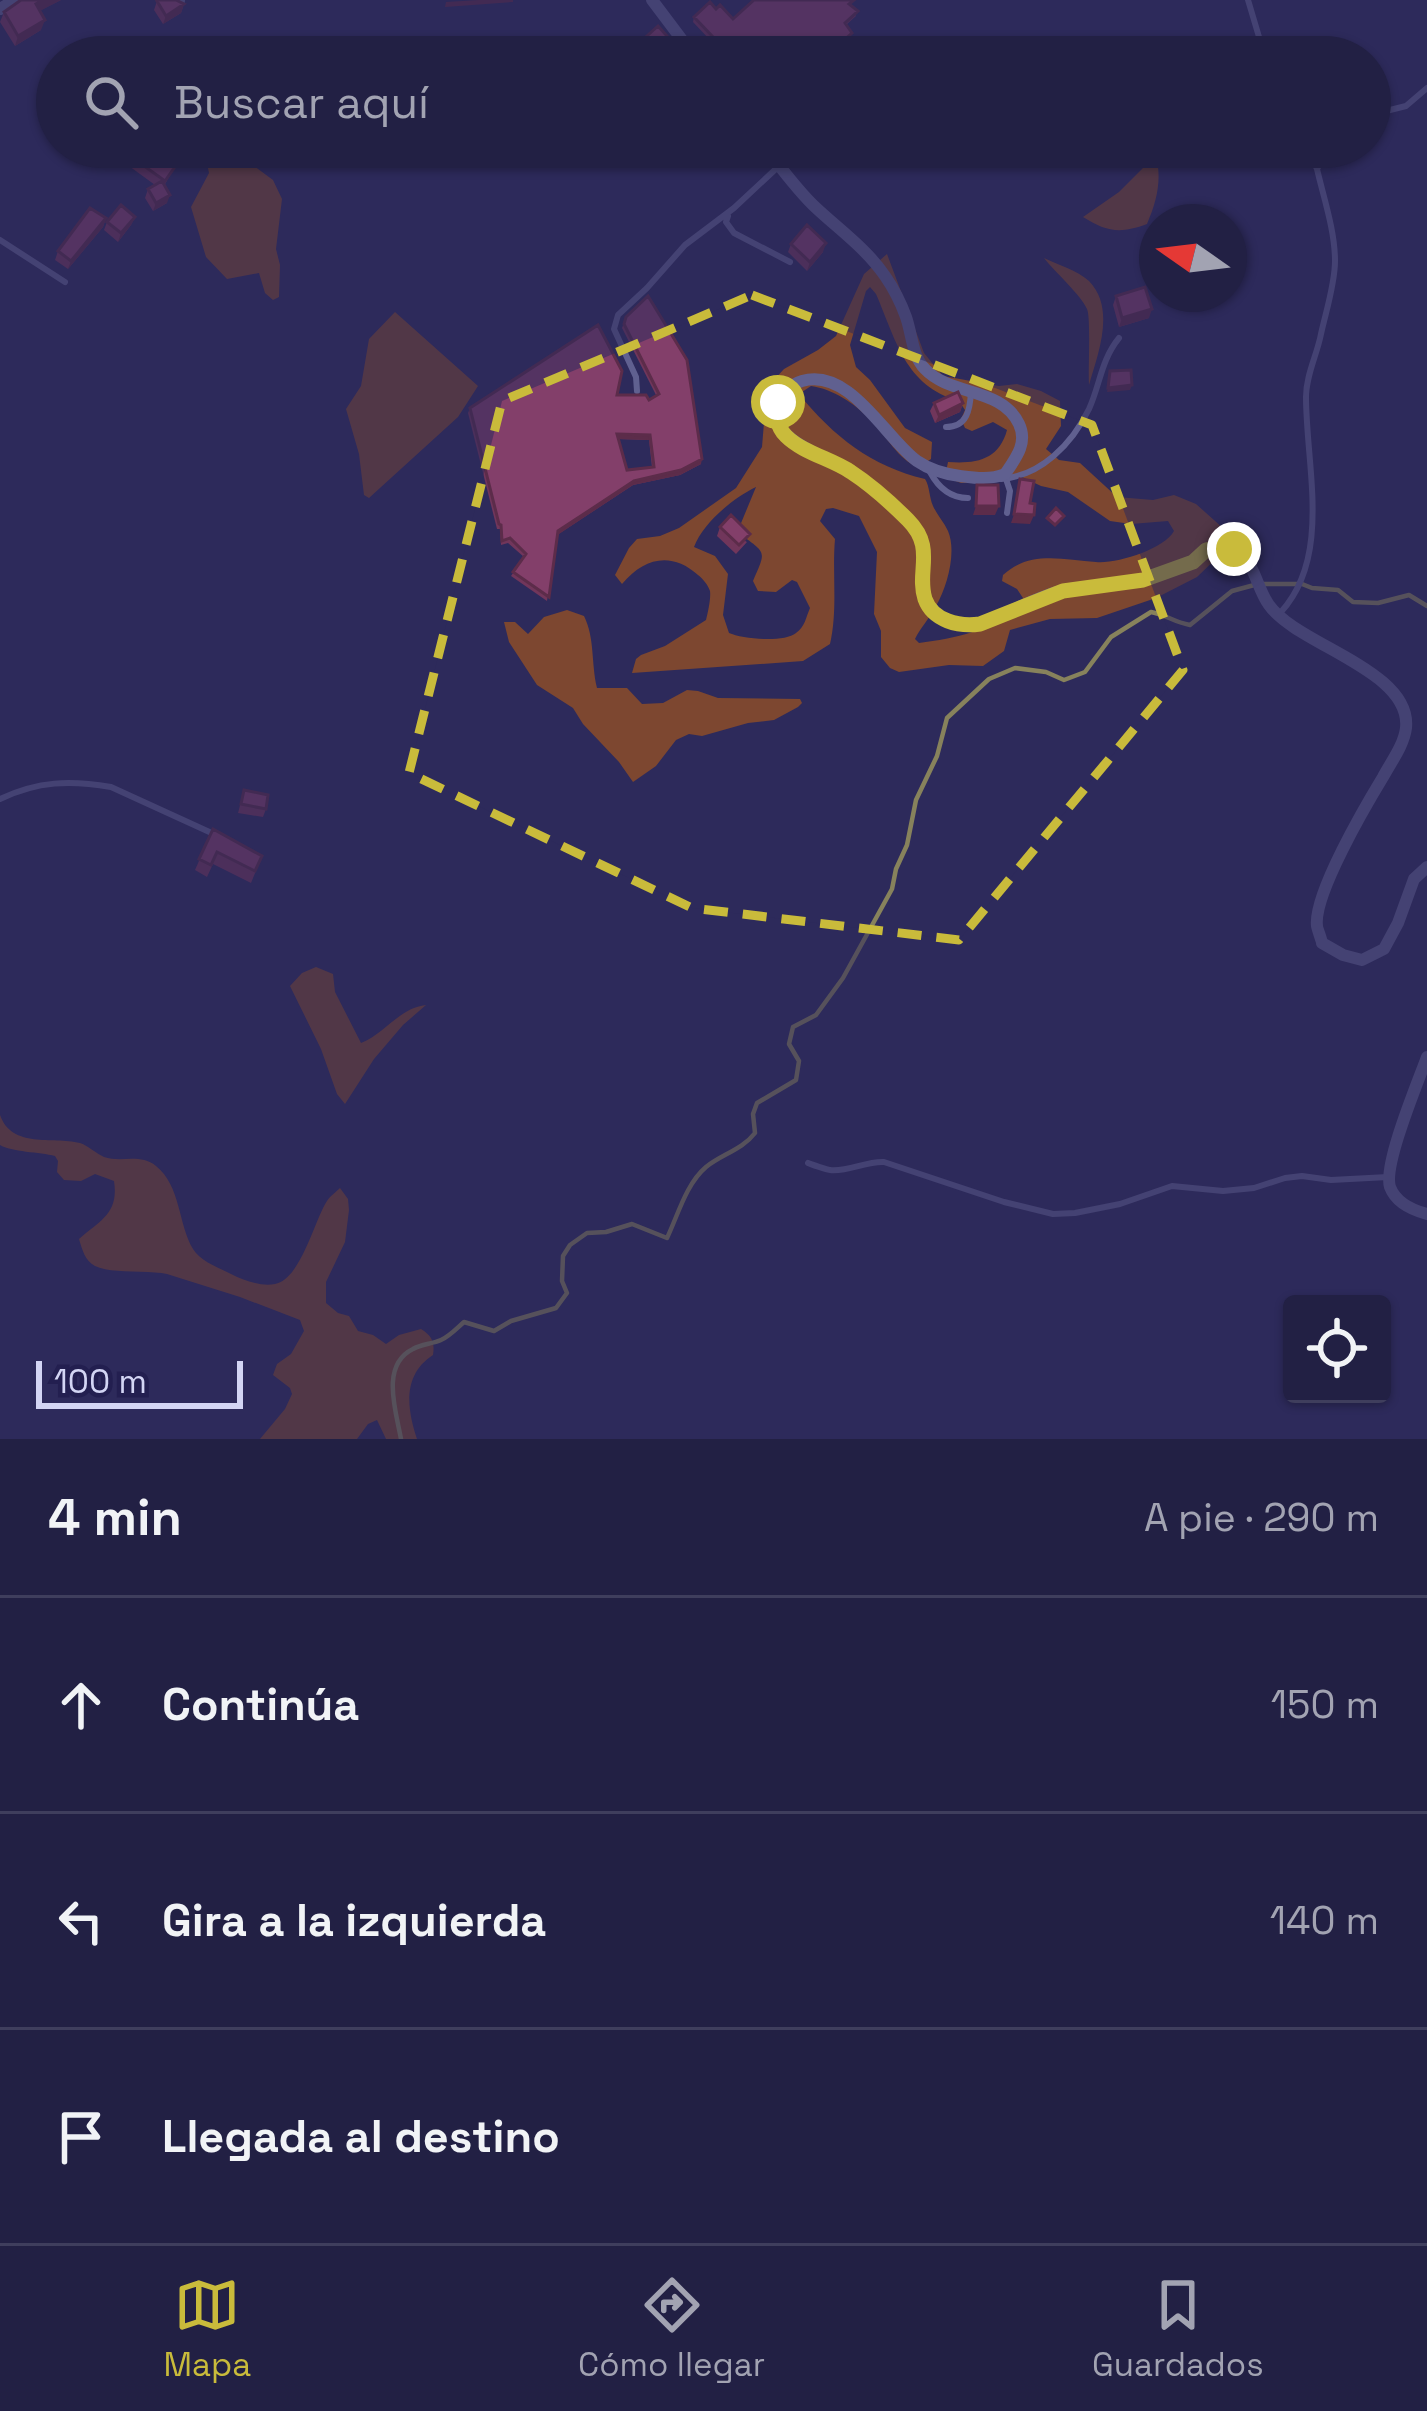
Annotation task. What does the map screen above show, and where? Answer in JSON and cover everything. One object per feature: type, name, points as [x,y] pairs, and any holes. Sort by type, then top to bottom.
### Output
[{"type":"street","points":[[0,9],[15,0]]},
{"type":"street","points":[[652,0],[679,36]]},
{"type":"street","points":[[782,168],[894,288],[917,358],[927,372],[989,397],[1016,417],[1022,429],[1016,458],[999,479],[950,475],[928,468],[906,452],[857,399],[832,383],[802,381],[778,402],[776,418],[785,435],[852,472],[919,533],[926,599],[944,620],[980,624],[1063,591],[1143,580],[1193,562],[1206,550],[1234,549],[1252,566],[1268,605],[1297,630],[1383,681],[1404,709],[1407,726],[1400,748],[1351,831],[1317,910],[1322,943],[1362,960],[1384,949],[1414,879],[1427,866]]},
{"type":"street","points":[[1427,1057],[1389,1177],[1397,1199],[1427,1214]]},
{"type":"lane","points":[[1248,0],[1259,36]]},
{"type":"lane","points":[[1391,110],[1406,106],[1427,88]]},
{"type":"lane","points":[[637,391],[614,322],[685,245],[778,168]]},
{"type":"lane","points":[[1279,615],[1302,584],[1306,568],[1312,511],[1305,392],[1335,265],[1317,170]]},
{"type":"lane","points":[[734,208],[726,222],[728,228],[790,262]]},
{"type":"lane","points":[[0,240],[65,282]]},
{"type":"lane","points":[[999,479],[1022,476],[1040,466],[1072,436],[1091,405],[1104,359],[1119,338]]},
{"type":"lane","points":[[946,427],[963,423],[971,392]]},
{"type":"lane","points":[[928,468],[939,487],[968,498]]},
{"type":"lane","points":[[999,479],[1010,491],[1007,513]]},
{"type":"lane","points":[[0,799],[44,783],[95,784],[216,836]]},
{"type":"lane","points":[[808,1163],[829,1170],[884,1162],[1053,1214],[1120,1204],[1172,1186],[1223,1191],[1285,1178],[1389,1177]]},
{"type":"highlighted area","points":[[752,295],[1092,425],[1183,670],[959,940],[692,908],[409,773],[502,401]]},
{"type":"shaded area","points":[[208,168],[257,168],[273,180],[282,199],[276,249],[279,297],[273,300],[265,293],[259,273],[227,279],[206,257],[191,207]]},
{"type":"shaded area","points":[[1143,168],[1158,168],[1154,204],[1139,204],[1139,226],[1114,230],[1083,217]]},
{"type":"shaded area","points":[[887,254],[924,353],[943,376],[999,386],[1017,384],[1060,401],[1061,426],[1046,449],[1059,460],[1080,463],[1117,497],[1153,500],[1174,495],[1196,504],[1233,537],[1197,577],[1156,598],[1097,618],[1050,619],[1010,630],[1004,651],[983,666],[899,672],[881,657],[881,631],[874,614],[877,552],[859,516],[826,509],[820,521],[835,539],[830,644],[803,661],[632,673],[641,655],[706,620],[710,591],[688,567],[668,560],[639,568],[622,584],[615,575],[629,548],[637,539],[679,528],[736,488],[762,447],[772,382],[836,336],[864,274]],"holes":[[[870,287],[914,373],[959,401],[965,410],[961,419],[965,428],[972,431],[993,422],[1007,430],[998,448],[985,458],[948,462],[945,477],[961,483],[1022,477],[1068,492],[1110,521],[1168,521],[1174,531],[1169,538],[1116,561],[1047,558],[1024,562],[1003,575],[1002,581],[1023,598],[1013,609],[962,635],[919,643],[915,639],[940,598],[951,559],[951,539],[933,506],[927,482],[855,448],[799,394],[811,386],[835,394],[864,413],[912,464],[919,467],[931,459],[932,442],[905,428],[856,367],[850,345]],[[756,487],[739,528],[761,553],[753,581],[758,591],[776,592],[792,580],[797,582],[810,608],[799,631],[782,638],[729,633],[723,615],[728,574],[715,556],[694,547],[720,512]]]},
{"type":"shaded area","points":[[1044,258],[1089,281],[1102,305],[1100,345],[1089,385],[1087,309]]},
{"type":"shaded area","points":[[395,312],[478,386],[458,417],[369,498],[364,495],[346,409],[361,386],[369,339]]},
{"type":"shaded area","points":[[567,610],[584,616],[597,688],[627,688],[642,704],[663,703],[687,690],[718,698],[800,699],[802,703],[774,720],[676,740],[656,766],[633,782],[573,708],[537,685],[509,642],[504,622],[515,622],[528,634],[544,617]]},
{"type":"shaded area","points":[[316,967],[333,974],[335,992],[361,1043],[408,1011],[426,1005],[374,1059],[345,1104],[290,986]]},
{"type":"shaded area","points":[[0,1115],[6,1126],[23,1137],[80,1143],[104,1157],[144,1160],[156,1166],[175,1194],[196,1253],[258,1284],[275,1284],[292,1272],[327,1201],[340,1188],[349,1210],[345,1242],[326,1282],[326,1303],[349,1316],[358,1331],[386,1344],[421,1329],[430,1337],[433,1355],[416,1372],[410,1393],[417,1439],[386,1439],[377,1420],[357,1439],[260,1439],[292,1394],[273,1375],[304,1331],[300,1320],[167,1274],[92,1264],[79,1239],[111,1208],[114,1181],[95,1174],[81,1181],[64,1180],[57,1172],[55,1156],[0,1145]]},
{"type":"building","points":[[21,0],[44,0],[36,4],[45,20],[18,36],[4,12]]},
{"type":"building","points":[[754,0],[854,0],[849,4],[858,11],[845,23],[852,33],[849,36],[712,36],[694,17],[710,2],[733,19]]},
{"type":"building","points":[[157,1],[184,4],[166,16]]},
{"type":"building","points":[[658,26],[667,36],[647,36]]},
{"type":"building","points":[[147,168],[174,168],[165,181]]},
{"type":"building","points":[[162,181],[170,195],[156,203],[148,189]]},
{"type":"building","points":[[121,205],[135,217],[121,233],[107,222]]},
{"type":"building","points":[[90,208],[106,218],[71,261],[58,251]]},
{"type":"building","points":[[807,225],[826,243],[810,262],[791,244]]},
{"type":"building","points":[[1139,289],[1142,312],[1122,318],[1116,296]]},
{"type":"building","points":[[648,296],[687,360],[702,459],[681,470],[634,481],[558,531],[549,597],[513,572],[526,554],[510,538],[502,541],[470,408],[598,325],[622,371],[617,395],[646,395],[649,400],[659,394],[624,324]],"holes":[[[617,434],[650,435],[654,467],[627,470]]]},
{"type":"building","points":[[1131,370],[1132,385],[1108,388],[1110,371]]},
{"type":"building","points":[[958,392],[963,403],[939,415],[934,403]]},
{"type":"building","points":[[1020,479],[1034,481],[1030,503],[1035,504],[1034,515],[1014,514]]},
{"type":"building","points":[[977,485],[998,485],[999,506],[976,506]]},
{"type":"building","points":[[1056,508],[1064,516],[1055,525],[1047,518]]},
{"type":"building","points":[[731,515],[750,534],[739,545],[720,527]]},
{"type":"building","points":[[244,790],[268,795],[266,809],[241,804]]},
{"type":"building","points":[[213,829],[262,856],[255,871],[217,852],[211,865],[199,859]]},
{"type":"waterway","points":[[401,1439],[393,1377],[403,1356],[444,1338],[464,1322],[494,1331],[556,1308],[567,1293],[562,1281],[563,1256],[587,1233],[632,1224],[667,1238],[699,1174],[755,1133],[757,1103],[796,1080],[799,1061],[789,1044],[793,1027],[816,1015],[843,978],[892,889],[916,800],[937,756],[947,718],[989,679],[1015,668],[1064,680],[1085,672],[1111,637],[1151,612],[1190,625],[1232,591],[1258,584],[1338,590],[1353,602],[1378,603],[1409,595],[1427,606]]},
{"type":"route","points":[[778,402],[776,418],[785,435],[852,472],[919,533],[926,564],[926,599],[935,612],[954,624],[980,624],[1063,591],[1143,580],[1193,562],[1206,550],[1234,549]]}]
